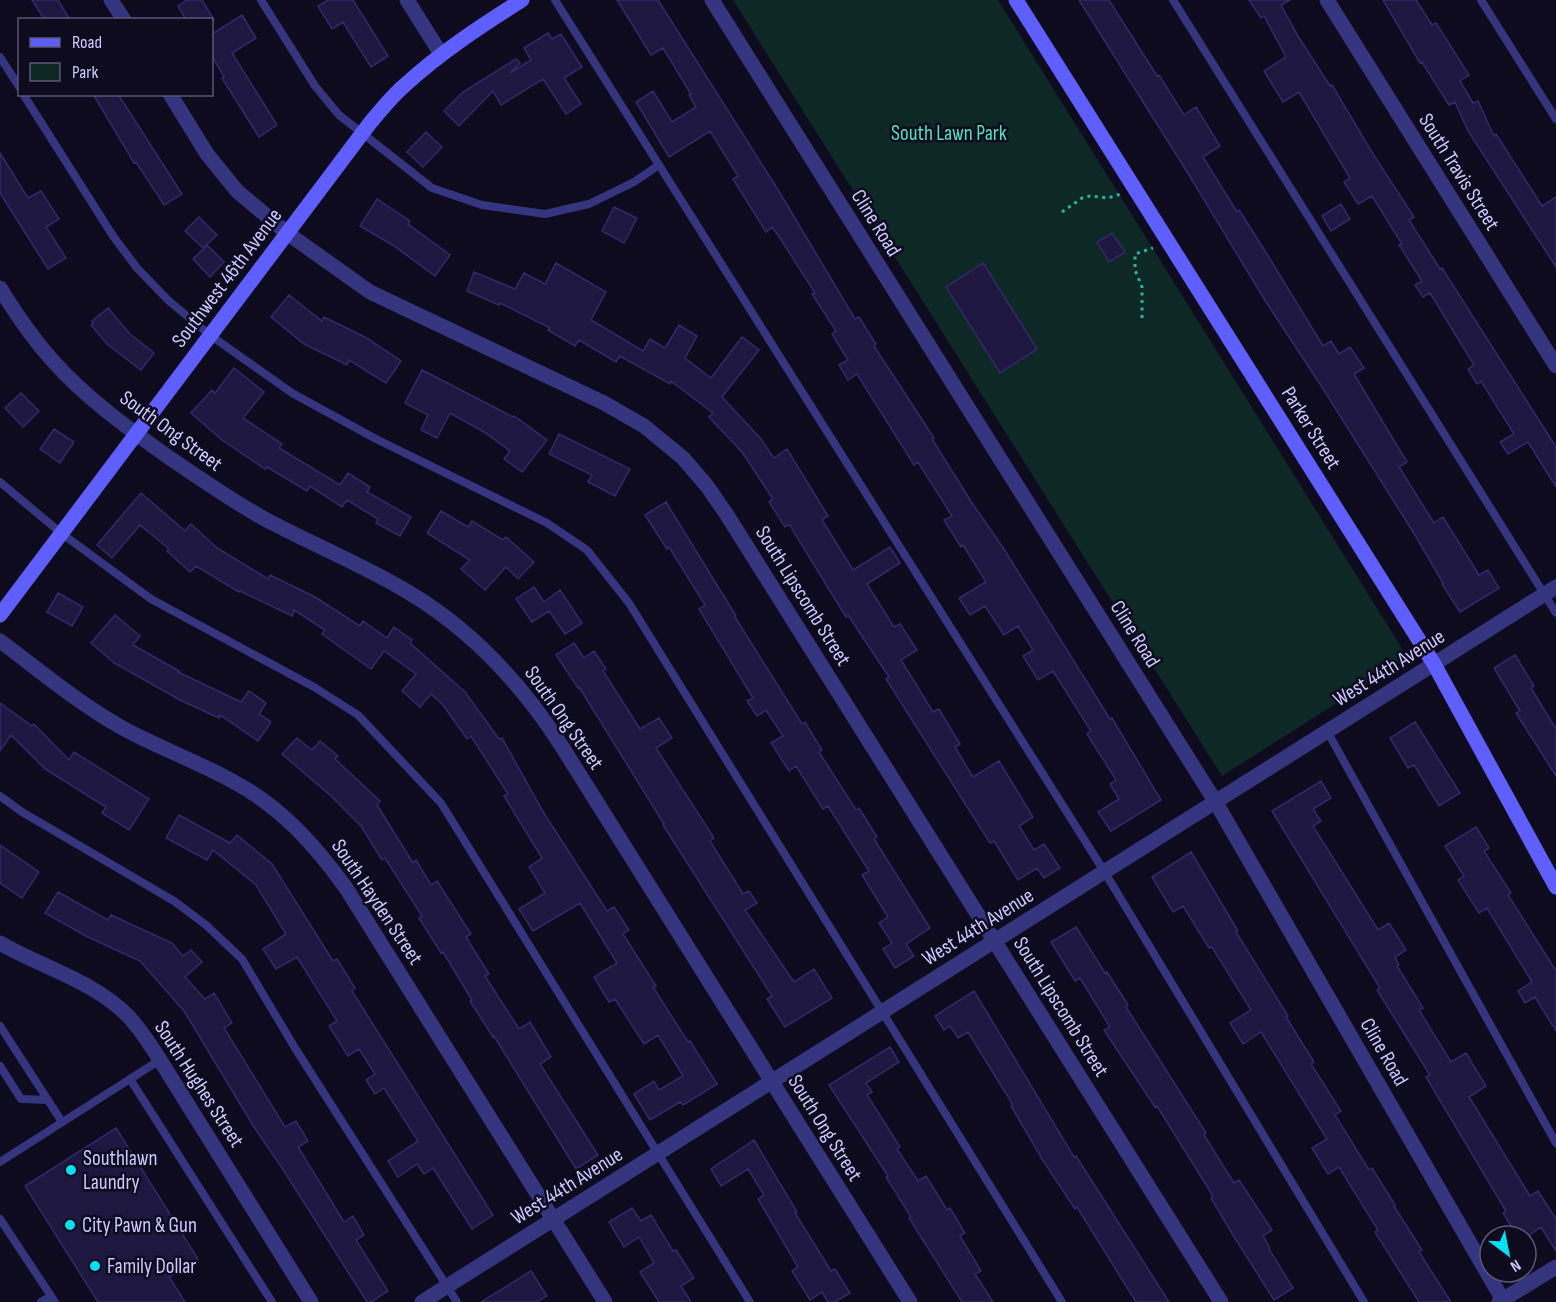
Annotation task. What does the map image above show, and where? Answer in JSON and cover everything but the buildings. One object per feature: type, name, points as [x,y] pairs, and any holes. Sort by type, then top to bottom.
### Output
[{"type":"main road","name":"Southwest 46th Avenue","points":[[0,615],[362,133],[403,86],[441,54],[469,33],[522,0]]},
{"type":"main road","name":"Parker Street","points":[[1016,0],[1434,664],[1556,887]]},
{"type":"street","points":[[111,0],[123,18]]},
{"type":"street","points":[[407,0],[441,54]]},
{"type":"street","name":"Cline Road","points":[[712,0],[1215,801],[1501,1301]]},
{"type":"street","name":"South Travis Street","points":[[1327,0],[1556,366]]},
{"type":"street","name":"South Lipscomb Street","points":[[171,96],[207,154],[237,191],[287,233],[370,292],[604,403],[644,426],[683,458],[707,486],[727,515],[1221,1302]]},
{"type":"street","name":"South Ong Street","points":[[0,288],[22,322],[53,362],[84,393],[135,434],[199,479],[263,518],[409,593],[486,651],[516,683],[540,714],[910,1302]]},
{"type":"street","name":"West 44th Avenue","points":[[422,1302],[1551,591]]},
{"type":"street","name":"South Hayden Street","points":[[0,641],[90,709],[144,739],[233,781],[265,801],[301,832],[326,860],[346,888],[605,1302]]},
{"type":"street","name":"South Hughes Street","points":[[0,943],[107,999],[126,1014],[144,1035],[311,1302]]},
{"type":"street","points":[[1501,1301],[1556,1267]]},
{"type":"lane","points":[[261,0],[315,86],[339,115],[432,188],[482,205],[545,214],[589,204],[634,183],[659,165]]},
{"type":"lane","points":[[555,0],[1104,871],[1364,1302]]},
{"type":"lane","points":[[1173,0],[1551,591],[1556,613]]},
{"type":"lane","points":[[1481,0],[1556,119]]},
{"type":"lane","points":[[0,57],[18,85]]},
{"type":"lane","points":[[24,96],[113,236],[169,301],[210,335],[292,393],[376,439],[547,523],[587,550],[629,603],[1062,1302]]},
{"type":"lane","points":[[0,482],[61,533],[152,599],[314,687],[358,715],[401,759],[441,803],[750,1302]]},
{"type":"lane","points":[[1327,731],[1556,1143]]},
{"type":"lane","points":[[0,796],[22,812],[174,901],[206,925],[242,959],[457,1302]]},
{"type":"lane","points":[[0,1026],[62,1122]]},
{"type":"lane","points":[[0,1162],[160,1060]]},
{"type":"lane","points":[[0,1066],[21,1099],[48,1100]]},
{"type":"lane","points":[[130,1079],[272,1302]]},
{"type":"lane","points":[[0,1219],[53,1299],[41,1302]]},
{"type":"path","points":[[1062,212],[1082,198],[1090,196],[1108,198],[1122,194]]},
{"type":"path","points":[[1142,318],[1142,287],[1135,270],[1135,254],[1156,247]]},
{"type":"green space","name":"South Lawn Park","points":[[733,0],[998,0],[1408,658],[1222,776]]},
{"type":"place","name":"Southlawn Laundry","points":[[71,1170]]},
{"type":"place","name":"City Pawn & Gun","points":[[70,1225]]},
{"type":"place","name":"Family Dollar","points":[[95,1266]]}]
